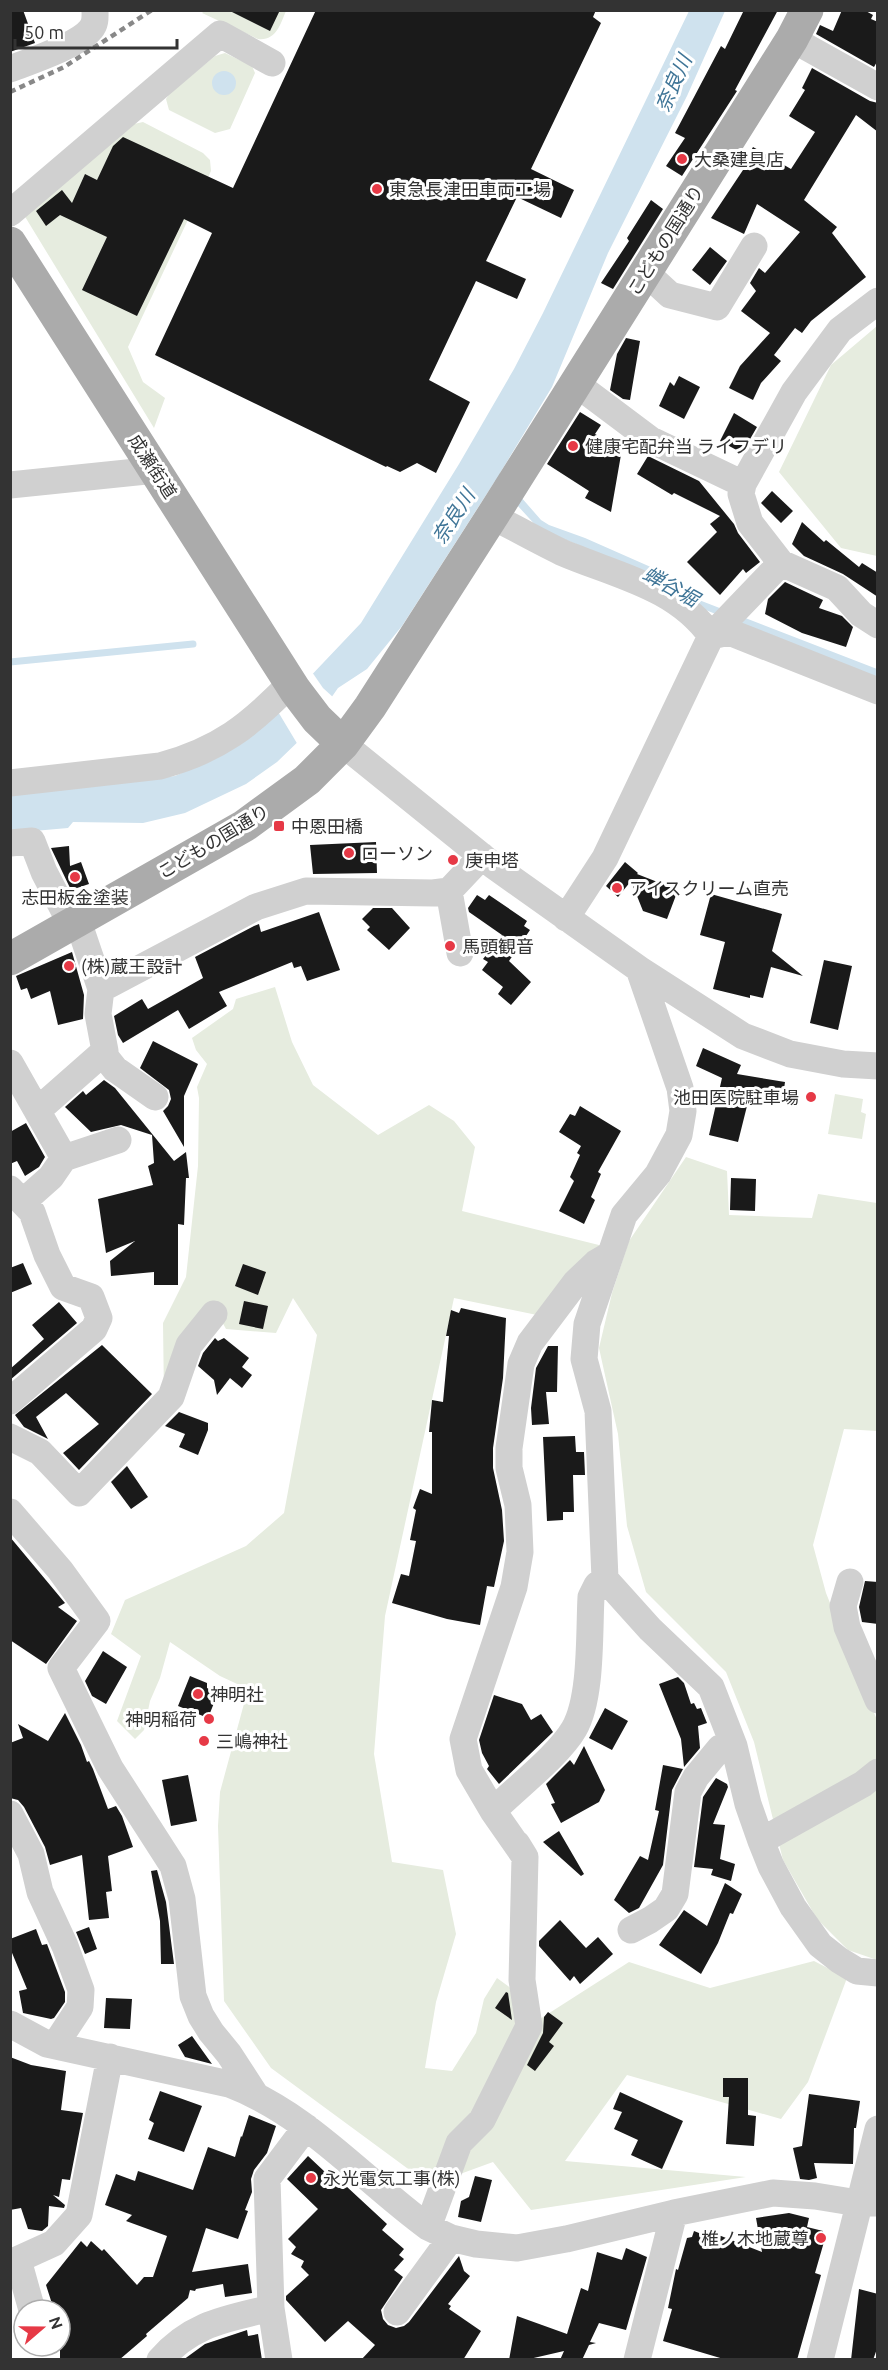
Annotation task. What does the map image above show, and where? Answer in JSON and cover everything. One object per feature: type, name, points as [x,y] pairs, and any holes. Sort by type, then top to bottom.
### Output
[{"type":"main road","name":"こどもの国通り","points":[[10,959],[244,826],[307,780],[333,735],[370,707],[799,25]]},
{"type":"main road","name":"成瀬街道","points":[[10,243],[293,686]]},
{"type":"main road","points":[[293,686],[333,735]]},
{"type":"street","points":[[10,69],[58,50],[90,31],[95,23],[95,10]]},
{"type":"street","points":[[799,25],[878,87]]},
{"type":"street","points":[[10,213],[220,34],[272,63]]},
{"type":"street","points":[[645,272],[670,294],[717,307],[754,246]]},
{"type":"street","points":[[878,301],[840,330],[794,392],[743,484],[741,494],[750,523],[781,563],[837,588],[861,614],[878,625]]},
{"type":"street","points":[[575,383],[651,440],[743,484]]},
{"type":"street","points":[[10,485],[156,470]]},
{"type":"street","points":[[496,510],[561,552],[632,578],[663,593],[700,621],[724,622]]},
{"type":"street","points":[[566,918],[605,858],[724,622],[781,563]]},
{"type":"street","points":[[724,622],[729,632],[878,691]]},
{"type":"street","points":[[10,783],[160,766],[182,760],[204,752],[236,733],[293,686]]},
{"type":"street","points":[[333,735],[482,856],[566,918],[639,969],[743,1036],[790,1054],[843,1064],[878,1066]]},
{"type":"street","points":[[10,843],[32,841],[44,872],[71,924],[82,933],[101,989],[98,1014],[105,1052],[38,1110]]},
{"type":"street","points":[[101,989],[256,907],[306,891],[433,893],[449,891],[482,856]]},
{"type":"street","points":[[449,891],[460,953]]},
{"type":"street","points":[[639,969],[680,1088],[683,1111],[679,1135],[658,1174],[624,1215],[608,1256],[587,1324],[584,1359],[598,1411],[605,1579],[650,1629],[711,1687],[734,1746],[748,1804],[761,1841],[771,1866],[793,1907],[820,1945],[857,1971],[878,1973]]},
{"type":"street","points":[[103,1054],[115,1069],[155,1097]]},
{"type":"street","points":[[10,1063],[64,1158]]},
{"type":"street","points":[[10,1401],[94,1329],[99,1318],[92,1297],[63,1287],[47,1255],[32,1212],[17,1195],[51,1177],[64,1158],[118,1140]]},
{"type":"street","points":[[407,2309],[440,2233],[459,2143],[482,2120],[529,2026],[522,1980],[525,1857],[493,1811],[469,1770],[463,1739],[510,1598],[520,1552],[518,1505],[509,1468],[509,1448],[521,1364],[530,1343],[576,1282],[596,1263],[608,1256]]},
{"type":"street","points":[[10,1437],[40,1452],[79,1493],[171,1397],[189,1345],[214,1314]]},
{"type":"street","points":[[10,1512],[60,1570],[98,1621],[61,1668],[115,1775],[173,1866],[182,1899],[194,1996],[201,2016],[255,2094]]},
{"type":"street","points":[[493,1811],[561,1746],[574,1729],[584,1705],[591,1597],[597,1585],[605,1579]]},
{"type":"street","points":[[850,1582],[843,1606],[847,1627],[878,1700]]},
{"type":"street","points":[[631,1930],[666,1909],[675,1894],[688,1792],[696,1777],[720,1748],[734,1746]]},
{"type":"street","points":[[761,1841],[864,1784],[878,1772]]},
{"type":"street","points":[[10,1814],[31,1854],[40,1892],[65,1946],[81,1990],[80,2007],[55,2046]]},
{"type":"street","points":[[10,2024],[47,2044],[229,2084],[255,2094],[294,2116],[440,2233],[476,2244],[517,2248],[773,2193],[868,2203]]},
{"type":"street","points":[[28,2298],[14,2262],[54,2243],[79,2216],[110,2057]]},
{"type":"street","points":[[279,2360],[271,2308],[267,2179],[306,2127]]},
{"type":"street","points":[[820,2360],[868,2203],[878,2129]]},
{"type":"street","points":[[637,2360],[674,2213]]},
{"type":"street","points":[[160,2360],[193,2330],[271,2308]]},
{"type":"shaded area","points":[[205,10],[286,11],[273,35],[258,39],[202,13]]},
{"type":"shaded area","points":[[225,53],[252,66],[255,73],[230,129],[215,133],[169,110],[166,99],[170,93],[215,56]]},
{"type":"shaded area","points":[[143,122],[203,153],[210,160],[211,171],[128,347],[143,382],[165,398],[154,428],[24,215],[134,124]]},
{"type":"shaded area","points":[[877,326],[877,556],[841,548],[779,472],[831,365]]},
{"type":"shaded area","points":[[275,987],[292,1042],[313,1085],[378,1135],[429,1105],[454,1121],[475,1147],[462,1211],[607,1247],[537,1315],[454,1298],[385,1616],[374,1754],[392,1862],[443,1870],[456,1934],[436,2002],[425,2068],[452,2071],[476,2033],[484,1999],[497,1978],[520,1995],[529,2026],[629,1962],[710,1988],[814,1961],[847,1978],[808,2082],[781,2119],[627,2075],[565,2161],[746,2177],[531,2210],[493,2162],[430,2185],[271,2068],[224,2001],[218,1826],[220,1792],[248,1689],[220,1676],[170,1642],[160,1678],[150,1701],[144,1730],[135,1739],[117,1721],[141,1656],[111,1634],[125,1600],[246,1546],[284,1513],[317,1335],[293,1298],[276,1333],[226,1329],[214,1307],[164,1398],[163,1323],[186,1277],[198,1166],[199,1098],[197,1087],[207,1064],[196,1050],[192,1038],[233,1009],[236,999]]},
{"type":"shaded area","points":[[835,1094],[863,1099],[861,1112],[866,1114],[862,1139],[828,1134]]},
{"type":"shaded area","points":[[686,1157],[727,1171],[729,1215],[812,1218],[818,1194],[877,1203],[877,1431],[844,1429],[813,1545],[826,1593],[877,1720],[877,1960],[848,1950],[817,1919],[783,1860],[754,1742],[726,1672],[646,1592],[627,1526],[618,1434],[599,1348],[612,1293],[629,1241]]},
{"type":"water","points":[[689,11],[725,11],[687,96],[608,253],[552,387],[500,473],[541,520],[549,525],[653,568],[685,588],[699,600],[877,669],[877,678],[693,605],[581,546],[539,529],[495,481],[402,626],[367,669],[338,688],[306,734],[277,762],[246,784],[185,813],[143,823],[73,822],[68,828],[11,833],[10,796],[175,776],[210,760],[267,722],[361,623],[459,464],[514,369]]},
{"type":"water","points":[[224,71],[229,72],[235,78],[235,88],[229,94],[224,95],[219,94],[213,88],[212,83],[213,78],[219,72]]},
{"type":"pier","points":[[312,672],[323,688],[334,698],[308,735],[298,745],[277,710]]},
{"type":"building","points":[[10,10],[23,10],[35,43],[10,52]]},
{"type":"building","points":[[228,10],[280,10],[270,31]]},
{"type":"building","name":"東急長津田車両工場","points":[[316,10],[596,10],[593,17],[601,23],[531,169],[574,190],[561,218],[517,197],[486,261],[526,279],[517,299],[476,281],[429,380],[470,402],[436,473],[417,463],[400,472],[386,467],[155,355],[212,233],[184,219],[137,316],[82,290],[107,237],[60,215],[46,226],[36,211],[62,190],[72,203],[85,174],[97,180],[113,146],[123,137],[233,188]]},
{"type":"building","points":[[744,10],[778,10],[735,90],[737,91],[682,176],[666,166],[685,138],[675,133],[721,46],[725,49]]},
{"type":"building","points":[[842,10],[864,10],[873,15],[871,19],[878,22],[878,60],[874,67],[816,34],[820,25],[833,31]]},
{"type":"building","points":[[812,68],[870,101],[878,103],[878,132],[856,115],[804,200],[837,227],[832,233],[866,277],[811,321],[802,333],[795,328],[774,355],[781,361],[761,383],[753,400],[729,388],[740,366],[770,333],[741,311],[756,291],[750,283],[759,268],[765,273],[800,232],[757,204],[744,234],[711,218],[747,164],[745,162],[753,147],[791,169],[815,132],[789,116],[805,90],[802,88]]},
{"type":"building","points":[[651,200],[663,209],[613,289],[601,283],[629,241],[627,238]]},
{"type":"building","points":[[710,247],[727,261],[710,285],[692,270]]},
{"type":"building","points":[[626,338],[640,341],[630,400],[623,399],[610,390],[617,354]]},
{"type":"building","points":[[679,376],[700,387],[684,419],[659,406],[670,382],[674,386]]},
{"type":"building","points":[[580,412],[601,425],[595,434],[622,449],[611,512],[585,498],[589,491],[547,464]]},
{"type":"building","points":[[734,413],[757,427],[742,453],[720,441]]},
{"type":"building","points":[[648,456],[699,481],[734,524],[760,562],[746,573],[743,569],[720,595],[687,562],[717,532],[710,524],[720,516],[674,493],[672,495],[637,474]]},
{"type":"building","points":[[772,491],[793,511],[781,523],[761,503]]},
{"type":"building","points":[[802,522],[824,542],[826,540],[859,567],[862,563],[878,573],[878,597],[843,574],[804,556],[792,544]]},
{"type":"building","points":[[785,582],[823,600],[819,608],[842,616],[853,627],[846,647],[802,633],[765,614],[768,599]]},
{"type":"building","points":[[376,842],[377,873],[313,874],[310,845]]},
{"type":"building","points":[[69,846],[70,866],[81,862],[89,884],[71,890],[51,848]]},
{"type":"building","points":[[625,862],[637,874],[678,890],[667,919],[643,911],[631,881],[618,897],[606,886]]},
{"type":"building","points":[[711,894],[782,914],[772,951],[803,976],[771,967],[763,998],[750,995],[750,998],[713,989],[725,942],[700,935]]},
{"type":"building","points":[[477,895],[485,900],[489,895],[527,921],[524,926],[530,930],[509,961],[531,982],[511,1005],[498,994],[503,987],[482,970],[488,962],[483,959],[502,935],[469,912],[468,908]]},
{"type":"building","points":[[373,908],[392,908],[410,928],[389,950],[367,930],[370,927],[362,919]]},
{"type":"building","points":[[319,912],[340,970],[307,981],[301,966],[294,968],[292,962],[219,992],[227,1006],[189,1029],[178,1010],[123,1043],[118,1035],[114,1016],[142,999],[148,1009],[203,978],[195,957],[259,924],[261,932]]},
{"type":"building","points":[[72,952],[84,995],[83,1019],[58,1025],[50,991],[31,999],[27,988],[21,990],[16,976]]},
{"type":"building","points":[[824,960],[852,966],[838,1030],[810,1023]]},
{"type":"building","points":[[153,1041],[198,1064],[184,1096],[184,1147],[163,1111],[171,1099],[169,1090],[140,1068]]},
{"type":"building","points":[[703,1048],[741,1065],[737,1074],[785,1082],[782,1103],[749,1098],[738,1142],[709,1135],[722,1078],[696,1066]]},
{"type":"building","points":[[104,1080],[115,1088],[174,1161],[186,1152],[189,1178],[186,1178],[184,1225],[178,1224],[178,1285],[154,1285],[154,1272],[111,1276],[110,1261],[135,1241],[106,1253],[98,1199],[153,1185],[148,1166],[154,1163],[152,1135],[121,1125],[91,1132],[65,1107],[83,1091],[86,1095]]},
{"type":"building","points":[[580,1106],[621,1131],[598,1172],[601,1174],[591,1197],[595,1200],[584,1224],[559,1211],[574,1181],[570,1177],[580,1155],[577,1153],[581,1146],[559,1132],[570,1114],[575,1116]]},
{"type":"building","points":[[26,1123],[45,1157],[39,1167],[25,1176],[17,1161],[10,1164],[10,1132]]},
{"type":"building","points":[[731,1178],[756,1179],[755,1211],[730,1210]]},
{"type":"building","points":[[23,1263],[32,1284],[10,1293],[10,1268]]},
{"type":"building","points":[[243,1264],[266,1272],[258,1295],[235,1286]]},
{"type":"building","points":[[244,1301],[268,1306],[263,1329],[239,1324]]},
{"type":"building","points":[[59,1302],[77,1323],[10,1380],[10,1369],[44,1339],[32,1325]]},
{"type":"building","points":[[461,1308],[506,1318],[503,1378],[493,1448],[493,1468],[502,1510],[504,1541],[494,1587],[487,1586],[480,1625],[447,1619],[392,1603],[401,1574],[409,1576],[416,1541],[410,1540],[416,1510],[413,1508],[420,1489],[432,1494],[432,1432],[429,1432],[432,1400],[443,1402],[449,1336],[446,1336],[451,1310],[459,1313]]},
{"type":"building","points":[[215,1338],[218,1341],[224,1338],[249,1358],[242,1367],[252,1375],[242,1388],[230,1378],[217,1395],[214,1380],[198,1366],[203,1353]]},
{"type":"building","points":[[102,1345],[152,1394],[79,1470],[63,1453],[99,1424],[66,1393],[36,1417],[48,1439],[24,1427],[15,1415]]},
{"type":"building","points":[[548,1346],[558,1346],[557,1392],[546,1392],[549,1424],[532,1425],[531,1408],[536,1368]]},
{"type":"building","points":[[179,1412],[208,1423],[208,1430],[198,1455],[179,1447],[185,1434],[165,1426]]},
{"type":"building","points":[[575,1436],[576,1452],[584,1452],[585,1475],[573,1475],[574,1512],[563,1512],[563,1520],[547,1521],[543,1437]]},
{"type":"building","points":[[127,1466],[148,1497],[131,1509],[111,1482]]},
{"type":"building","points":[[10,1537],[65,1603],[58,1607],[77,1621],[46,1664],[10,1640]]},
{"type":"building","points":[[865,1581],[878,1582],[878,1624],[862,1622],[859,1607]]},
{"type":"building","points":[[103,1651],[127,1667],[106,1704],[92,1696],[85,1681]]},
{"type":"building","points":[[190,1676],[207,1683],[207,1688],[218,1693],[208,1718],[178,1706]]},
{"type":"building","points":[[678,1677],[684,1683],[691,1704],[694,1703],[697,1709],[701,1708],[707,1723],[698,1726],[700,1748],[684,1767],[681,1739],[659,1684]]},
{"type":"building","points":[[494,1695],[522,1704],[531,1720],[541,1714],[553,1732],[499,1784],[487,1769],[489,1766],[482,1753],[479,1740]]},
{"type":"building","points":[[605,1708],[628,1721],[612,1750],[589,1738]]},
{"type":"building","points":[[65,1713],[87,1762],[89,1761],[93,1769],[108,1809],[116,1806],[133,1847],[108,1856],[112,1891],[106,1892],[109,1918],[89,1920],[82,1855],[50,1865],[45,1847],[24,1807],[18,1800],[10,1798],[10,1743],[23,1738],[18,1724],[48,1741]]},
{"type":"building","points":[[584,1746],[605,1790],[599,1802],[561,1823],[551,1804],[555,1803],[546,1784],[570,1760],[574,1765]]},
{"type":"building","points":[[663,1765],[683,1769],[672,1790],[663,1865],[639,1908],[629,1913],[614,1900],[640,1856],[648,1860],[659,1811],[655,1810]]},
{"type":"building","points":[[188,1775],[197,1821],[171,1826],[162,1780]]},
{"type":"building","points":[[716,1778],[728,1787],[713,1824],[725,1825],[720,1859],[735,1864],[731,1881],[711,1875],[713,1869],[694,1867],[703,1797]]},
{"type":"building","points":[[559,1831],[584,1874],[581,1876],[543,1842]]},
{"type":"building","points":[[157,1870],[166,1902],[174,1964],[161,1964],[160,1921],[151,1871]]},
{"type":"building","points":[[725,1883],[742,1894],[733,1914],[730,1913],[718,1943],[701,1974],[659,1945],[684,1910],[707,1926]]},
{"type":"building","points":[[560,1920],[586,1948],[598,1937],[613,1954],[580,1984],[574,1976],[570,1981],[539,1946],[539,1941]]},
{"type":"building","points":[[89,1927],[97,1949],[85,1954],[76,1932]]},
{"type":"building","points":[[36,1929],[42,1945],[47,1944],[65,1992],[65,2002],[51,2019],[23,2013],[19,1991],[27,1989],[10,1948],[10,1939]]},
{"type":"building","points":[[506,1992],[508,1993],[512,2020],[495,2008]]},
{"type":"building","points":[[106,1998],[132,1999],[130,2029],[104,2028]]},
{"type":"building","points":[[548,2012],[563,2023],[549,2042],[554,2046],[535,2071],[527,2065],[543,2033],[544,2017]]},
{"type":"building","points":[[192,2036],[212,2064],[185,2057],[178,2045]]},
{"type":"building","points":[[10,2057],[31,2065],[66,2071],[61,2110],[83,2113],[70,2180],[62,2179],[59,2197],[53,2195],[65,2205],[64,2208],[49,2206],[48,2226],[42,2231],[28,2229],[21,2208],[10,2210]]},
{"type":"building","points":[[723,2078],[748,2078],[748,2115],[756,2116],[754,2146],[726,2144],[729,2097],[723,2097]]},
{"type":"building","points":[[160,2091],[202,2106],[184,2152],[148,2139],[154,2123],[149,2120]]},
{"type":"building","points":[[620,2092],[683,2121],[662,2169],[631,2155],[638,2140],[614,2129],[622,2112],[613,2109]]},
{"type":"building","points":[[809,2094],[860,2101],[856,2128],[854,2128],[853,2164],[814,2163],[817,2178],[809,2180],[800,2179],[793,2148],[802,2146]]},
{"type":"building","points":[[249,2115],[276,2126],[267,2153],[254,2170],[251,2179],[252,2192],[245,2210],[248,2211],[238,2239],[206,2228],[192,2272],[248,2264],[252,2293],[225,2297],[223,2284],[195,2291],[190,2290],[188,2298],[119,2360],[60,2360],[60,2358],[72,2358],[72,2298],[50,2298],[46,2285],[81,2241],[87,2247],[91,2241],[102,2251],[104,2249],[137,2285],[144,2277],[153,2277],[167,2236],[126,2221],[132,2215],[105,2205],[116,2174],[135,2181],[138,2171],[193,2190],[208,2147],[235,2157]]},
{"type":"building","points":[[308,2156],[343,2189],[346,2186],[387,2224],[382,2230],[404,2249],[399,2255],[404,2259],[394,2270],[403,2277],[381,2310],[383,2319],[388,2325],[396,2328],[409,2322],[459,2256],[464,2271],[470,2276],[448,2304],[451,2306],[449,2309],[481,2331],[463,2360],[361,2360],[375,2345],[348,2321],[325,2342],[286,2300],[286,2296],[309,2275],[301,2267],[304,2261],[291,2254],[296,2247],[288,2239],[318,2209],[287,2179]]},
{"type":"building","points":[[475,2176],[492,2180],[481,2222],[458,2217],[461,2201],[469,2197]]},
{"type":"building","points":[[789,2213],[809,2218],[807,2227],[823,2231],[822,2234],[826,2235],[815,2273],[821,2275],[797,2360],[727,2360],[663,2341],[672,2309],[668,2308],[676,2269],[678,2270],[687,2238],[692,2237],[694,2231],[714,2239],[716,2234],[762,2252],[756,2218]]},
{"type":"building","points":[[626,2248],[647,2257],[626,2330],[599,2323],[590,2342],[596,2343],[589,2345],[582,2360],[560,2360],[564,2351],[525,2360],[509,2360],[517,2316],[567,2334],[581,2288],[588,2291],[597,2252],[622,2260]]},
{"type":"building","points":[[859,2289],[878,2294],[878,2346],[873,2360],[851,2360]]},
{"type":"building","points":[[247,2330],[248,2336],[258,2334],[262,2360],[183,2360],[205,2344]]},
{"type":"waterway","points":[[10,662],[193,644]]},
{"type":"railway","points":[[10,92],[64,67],[152,10]]},
{"type":"place","name":"大桑建具店","points":[[682,159]]},
{"type":"place","name":"東急長津田車両工場","points":[[377,189]]},
{"type":"place","name":"健康宅配弁当 ライフデリ","points":[[573,446]]},
{"type":"place","name":"中恩田橋","points":[[279,826]]},
{"type":"place","name":"ローソン","points":[[349,853]]},
{"type":"place","name":"庚申塔","points":[[453,860]]},
{"type":"place","name":"志田板金塗装","points":[[75,877]]},
{"type":"place","name":"アイスクリーム直売","points":[[617,888]]},
{"type":"place","name":"馬頭観音","points":[[450,946]]},
{"type":"place","name":"(株)蔵王設計","points":[[69,966]]},
{"type":"place","name":"池田医院駐車場","points":[[811,1097]]},
{"type":"place","name":"神明社","points":[[198,1694]]},
{"type":"place","name":"神明稲荷","points":[[209,1719]]},
{"type":"place","name":"三嶋神社","points":[[204,1741]]},
{"type":"place","name":"永光電気工事(株)","points":[[311,2178]]},
{"type":"place","name":"椎ノ木地蔵尊","points":[[821,2238]]},
{"type":"water label","name":"奈良川","points":[[673,83]]},
{"type":"water label","name":"奈良川","points":[[453,516]]},
{"type":"water label","name":"蝉谷堀","points":[[671,586]]}]
